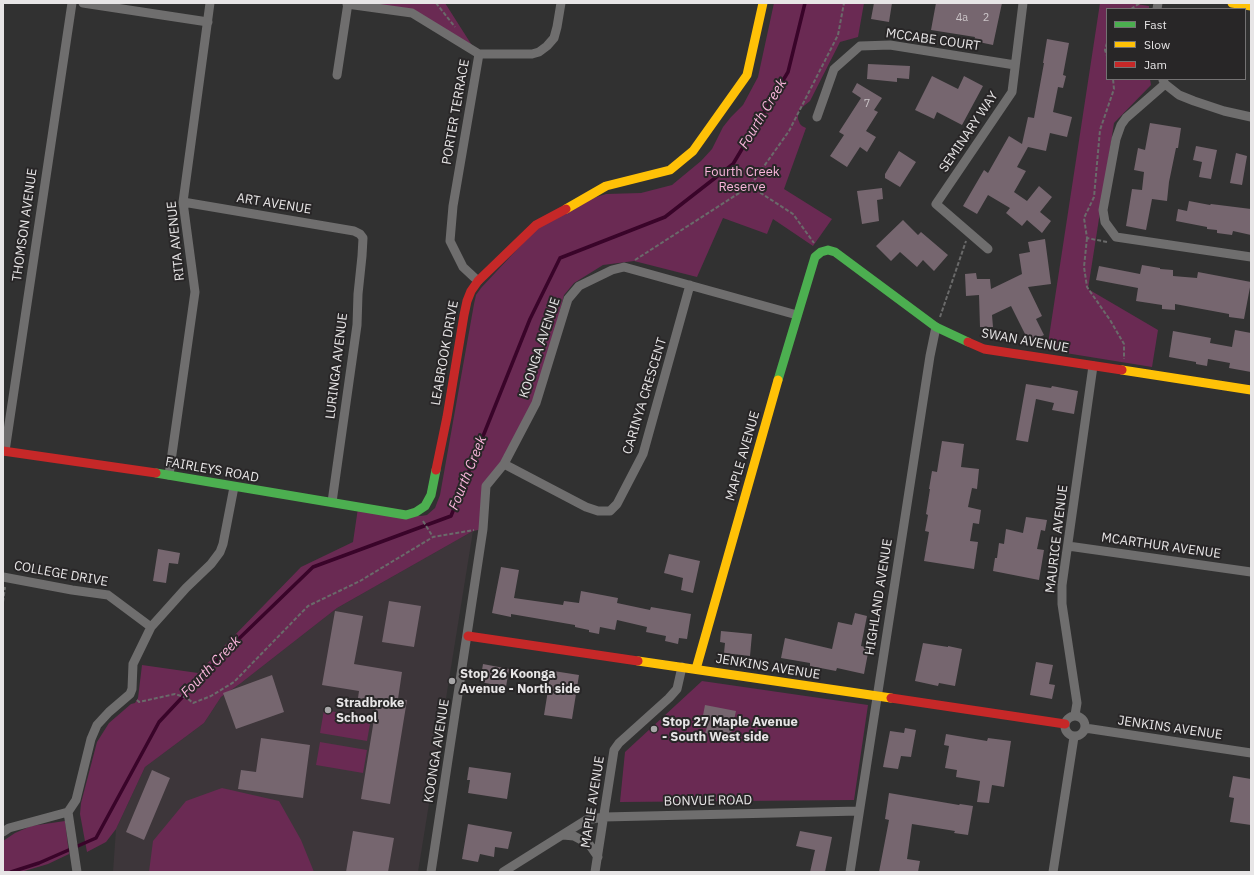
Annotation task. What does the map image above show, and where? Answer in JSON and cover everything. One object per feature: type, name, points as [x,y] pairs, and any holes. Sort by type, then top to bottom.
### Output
[{"type":"street","name":"THOMSON AVENUE","points":[[4,451],[72,3]]},
{"type":"street","points":[[83,3],[208,22]]},
{"type":"street","name":"RITA AVENUE","points":[[169,475],[195,292],[183,202],[210,3]]},
{"type":"street","name":"PORTER TERRACE","points":[[478,281],[463,267],[450,241],[453,206],[480,54],[532,54],[539,52],[548,46],[554,38],[561,3]]},
{"type":"street","name":"LEABROOK DRIVE","points":[[416,512],[425,506],[431,495],[447,417],[467,301],[471,291],[478,281],[536,225],[606,186],[670,170],[693,151],[747,75],[763,3]]},
{"type":"street","name":"SEMINARY WAY","points":[[988,249],[936,204],[1012,92],[1023,3]]},
{"type":"street","points":[[1232,3],[1251,6]]},
{"type":"street","points":[[336,75],[347,4],[412,13],[480,54]]},
{"type":"street","name":"MCCABE COURT","points":[[816,117],[834,69],[860,46],[890,44],[1015,65]]},
{"type":"street","points":[[1251,117],[1224,111],[1179,95],[1164,82],[1126,118],[1121,125],[1116,139],[1103,210],[1105,222],[1116,237],[1251,257]]},
{"type":"street","name":"ART AVENUE","points":[[183,202],[354,231],[360,234]]},
{"type":"street","name":"LURINGA AVENUE","points":[[332,502],[357,326],[363,238],[360,234]]},
{"type":"street","name":"SWAN AVENUE","points":[[821,252],[828,250],[835,252],[936,327],[984,349],[1251,390]]},
{"type":"street","name":"MAPLE AVENUE","points":[[696,669],[797,315],[815,257],[821,252]]},
{"type":"street","points":[[624,267],[797,315]]},
{"type":"street","name":"KOONGA AVENUE","points":[[431,872],[468,636],[483,529],[486,486],[504,464],[536,403],[568,299],[579,286],[612,270],[624,267]]},
{"type":"street","name":"CARINYA CRESCENT","points":[[504,464],[586,507],[598,511],[610,511],[617,504],[643,454],[690,285]]},
{"type":"street","name":"HIGHLAND AVENUE","points":[[850,872],[876,697],[930,356],[936,327]]},
{"type":"street","name":"MAURICE AVENUE","points":[[1075,715],[1077,703],[1062,604],[1062,585],[1093,366]]},
{"type":"street","name":"FAIRLEYS ROAD","points":[[4,451],[169,475],[406,515],[416,512]]},
{"type":"street","points":[[3,820],[6,830],[68,812],[76,800],[91,739],[97,725],[109,712],[130,694],[132,689],[133,664],[151,627],[186,588],[211,564],[220,552],[223,544],[234,487]]},
{"type":"street","name":"MCARTHUR AVENUE","points":[[1068,546],[1251,572]]},
{"type":"street","name":"COLLEGE DRIVE","points":[[5,577],[72,590],[108,595],[151,627]]},
{"type":"street","name":"JENKINS AVENUE","points":[[468,636],[1065,724]]},
{"type":"street","name":"MAPLE AVENUE","points":[[595,872],[614,750],[619,743],[677,689],[682,667]]},
{"type":"street","points":[[1075,715],[1084,721],[1085,728],[1083,733],[1079,736],[1074,736],[1069,735],[1065,730],[1065,724],[1066,720],[1075,715]]},
{"type":"street","name":"JENKINS AVENUE","points":[[1085,728],[1251,753]]},
{"type":"street","points":[[1053,872],[1074,736]]},
{"type":"street","name":"BONVUE ROAD","points":[[503,872],[586,820],[604,817],[859,811]]},
{"type":"street","points":[[68,812],[77,872]]},
{"type":"street","points":[[563,835],[574,836],[589,844],[598,858]]},
{"type":"path","points":[[436,3],[455,27]]},
{"type":"path","points":[[624,267],[750,186],[792,125],[838,35],[844,3]]},
{"type":"path","points":[[1113,80],[1114,89],[1100,130],[1094,197],[1084,218],[1086,238],[1084,267],[1087,287],[1110,320],[1124,344],[1124,359]]},
{"type":"path","points":[[750,186],[793,214],[821,252]]},
{"type":"path","points":[[936,327],[969,233]]},
{"type":"path","points":[[1086,238],[1108,242]]},
{"type":"path","points":[[416,512],[433,537]]},
{"type":"path","points":[[130,694],[140,702],[175,694],[187,698],[193,702],[211,696],[234,682],[308,606],[360,581],[433,537],[483,529]]},
{"type":"path","points":[[3,602],[5,577]]},
{"type":"shaded area","name":"Stradbroke School","points":[[473,531],[418,872],[113,872],[116,829],[145,767],[204,723],[221,697],[337,608]]},
{"type":"green space","points":[[363,3],[445,3],[473,47],[412,9]]},
{"type":"green space","name":"Fourth Creek Reserve","points":[[774,3],[864,3],[858,37],[840,42],[810,101],[800,109],[798,113],[800,124],[806,128],[784,189],[832,219],[813,246],[773,219],[767,234],[723,218],[697,277],[634,261],[603,265],[574,283],[564,295],[536,403],[486,487],[483,529],[473,531],[337,608],[221,697],[204,723],[145,767],[116,829],[106,842],[87,852],[80,814],[81,803],[97,742],[109,723],[131,704],[135,703],[138,698],[142,665],[198,673],[301,567],[353,542],[358,508],[421,516],[427,515],[435,508],[440,495],[476,295],[538,227],[587,200],[606,194],[641,193],[672,185],[701,161],[712,149],[723,127],[743,105],[758,77]]},
{"type":"green space","points":[[1100,3],[1130,3],[1149,6],[1149,8],[1106,8],[1106,80],[1150,80],[1151,85],[1114,123],[1088,289],[1158,330],[1152,367],[1047,350]]},
{"type":"green space","points":[[702,681],[868,705],[854,800],[620,802],[625,752]]},
{"type":"green space","points":[[324,710],[371,718],[367,741],[320,733]]},
{"type":"green space","points":[[320,742],[367,750],[363,773],[316,765]]},
{"type":"green space","points":[[222,788],[279,801],[301,840],[314,872],[149,872],[153,841],[186,801]]},
{"type":"green space","points":[[65,821],[69,854],[48,864],[21,872],[3,872],[3,841],[15,833],[31,826]]},
{"type":"building","points":[[874,3],[892,3],[889,22],[871,19]]},
{"type":"building","points":[[936,3],[1002,3],[993,45],[974,41],[975,37],[931,30]]},
{"type":"building","points":[[1047,39],[1069,43],[1063,75],[1066,76],[1063,88],[1058,87],[1053,112],[1072,117],[1067,137],[1050,133],[1046,151],[1028,147],[1017,167],[1026,171],[1014,192],[1027,201],[1039,186],[1052,197],[1040,212],[1051,221],[1042,233],[1027,220],[1022,226],[1006,213],[1010,208],[988,195],[977,214],[963,206],[984,170],[988,173],[1009,136],[1022,144],[1028,117],[1034,118]]},
{"type":"building","points":[[868,64],[910,66],[909,79],[897,78],[897,82],[867,79]]},
{"type":"building","points":[[932,76],[958,89],[964,76],[983,86],[962,125],[937,112],[934,119],[915,110]]},
{"type":"building","points":[[857,83],[882,98],[874,110],[878,112],[866,131],[876,137],[867,152],[860,147],[847,167],[830,156],[844,135],[839,132],[861,98],[852,92]]},
{"type":"building","points":[[1150,123],[1181,128],[1178,148],[1176,148],[1169,182],[1167,201],[1152,199],[1146,230],[1126,226],[1132,189],[1142,190],[1144,172],[1134,170],[1138,148],[1145,150]]},
{"type":"building","points":[[1196,146],[1217,150],[1211,179],[1199,177],[1202,162],[1193,160]]},
{"type":"building","points":[[899,151],[916,162],[900,187],[885,178],[885,174]]},
{"type":"building","points":[[1236,153],[1247,156],[1242,185],[1230,183]]},
{"type":"building","points":[[882,188],[883,199],[877,200],[879,221],[862,224],[857,191]]},
{"type":"building","points":[[1189,201],[1210,205],[1251,209],[1251,235],[1233,231],[1232,235],[1217,233],[1217,230],[1207,229],[1207,227],[1176,221],[1178,209],[1187,211]]},
{"type":"building","points":[[903,220],[918,235],[921,232],[948,255],[934,271],[923,260],[917,267],[900,252],[891,261],[876,246]]},
{"type":"building","points":[[1045,239],[1051,284],[1028,287],[1042,316],[1036,319],[1044,335],[1029,342],[1011,306],[992,315],[993,327],[980,327],[979,295],[966,296],[965,274],[976,273],[977,279],[990,279],[991,289],[1022,274],[1019,254],[1030,252],[1028,242]]},
{"type":"building","points":[[1142,265],[1173,270],[1173,276],[1197,278],[1198,272],[1251,282],[1244,319],[1229,317],[1229,314],[1175,304],[1175,310],[1162,309],[1162,305],[1136,301],[1138,288],[1096,280],[1099,266],[1140,274]]},
{"type":"building","points":[[1235,330],[1251,333],[1251,372],[1229,368],[1230,363],[1208,359],[1207,366],[1196,364],[1196,362],[1169,357],[1173,331],[1211,338],[1210,343],[1232,347]]},
{"type":"building","points":[[1026,384],[1051,388],[1052,386],[1078,391],[1074,414],[1052,410],[1054,403],[1036,399],[1028,442],[1016,440]]},
{"type":"building","points":[[942,441],[964,444],[961,467],[979,469],[977,489],[972,488],[968,507],[981,510],[979,524],[973,523],[970,541],[978,542],[974,569],[924,561],[929,532],[925,531],[928,515],[926,514],[929,489],[932,471],[937,472]]},
{"type":"building","points":[[1026,517],[1047,520],[1045,531],[1041,530],[1037,549],[1044,550],[1039,580],[993,571],[999,543],[1004,544],[1006,529],[1023,533]]},
{"type":"building","points":[[158,549],[180,553],[178,564],[169,563],[166,583],[153,581]]},
{"type":"building","points":[[669,554],[700,561],[693,593],[681,590],[683,578],[664,573]]},
{"type":"building","points":[[501,567],[519,570],[514,598],[563,605],[564,601],[579,603],[581,591],[618,598],[617,603],[650,610],[651,607],[691,614],[687,639],[679,638],[678,644],[665,641],[666,636],[646,632],[647,627],[617,620],[615,630],[600,627],[599,634],[575,627],[575,625],[511,614],[511,617],[492,613]]},
{"type":"building","points":[[389,601],[421,606],[414,647],[382,642]]},
{"type":"building","points":[[335,611],[363,616],[354,664],[402,672],[398,699],[407,700],[390,804],[361,799],[377,701],[358,698],[359,691],[322,685]]},
{"type":"building","points":[[855,613],[867,616],[861,646],[869,648],[864,674],[837,668],[836,671],[810,666],[810,663],[781,658],[785,638],[832,649],[838,622],[852,625]]},
{"type":"building","points":[[721,631],[752,634],[750,656],[724,653],[725,643],[720,642]]},
{"type":"building","points":[[923,643],[962,649],[955,686],[939,683],[938,686],[915,681]]},
{"type":"building","points":[[1036,662],[1053,665],[1049,684],[1055,685],[1052,699],[1030,695]]},
{"type":"building","points":[[483,664],[509,669],[506,687],[480,682]]},
{"type":"building","points":[[547,670],[579,675],[572,719],[544,715],[549,684],[545,683]]},
{"type":"building","points":[[272,675],[284,712],[236,729],[223,693]]},
{"type":"building","points":[[705,705],[736,711],[730,738],[705,733],[707,727],[701,726]]},
{"type":"building","points":[[905,728],[916,730],[911,757],[901,756],[898,769],[883,767],[890,731],[904,733]]},
{"type":"building","points":[[946,734],[987,741],[988,738],[1011,741],[1004,787],[992,785],[989,803],[977,802],[980,781],[956,777],[957,770],[945,768],[949,746],[944,745]]},
{"type":"building","points":[[261,738],[310,745],[303,798],[238,789],[241,770],[256,772]]},
{"type":"building","points":[[469,767],[511,773],[507,799],[468,793],[470,780],[467,780]]},
{"type":"building","points":[[152,770],[170,778],[144,840],[126,832]]},
{"type":"building","points":[[1233,776],[1251,779],[1251,825],[1230,822],[1234,798],[1229,797]]},
{"type":"building","points":[[889,793],[973,806],[968,835],[954,833],[955,831],[912,824],[907,859],[920,861],[918,872],[879,872],[889,820],[885,819]]},
{"type":"building","points":[[468,824],[512,832],[508,849],[495,847],[494,857],[480,854],[478,862],[462,859]]},
{"type":"building","points":[[353,831],[394,838],[388,872],[346,872]]},
{"type":"building","points":[[800,831],[832,837],[825,872],[810,872],[815,850],[796,846]]},
{"type":"waterway","name":"Fourth Creek","points":[[11,872],[39,863],[96,838],[159,722],[221,656],[313,567],[451,516],[530,319],[560,258],[665,217],[733,164],[788,72],[805,3]]},
{"type":"traffic: fast","points":[[778,380],[815,257],[821,252],[828,250],[835,252],[936,327],[968,342]]},
{"type":"traffic: fast","points":[[156,473],[406,515],[416,512],[425,506],[431,495],[436,470]]},
{"type":"traffic: slow","points":[[566,209],[606,186],[670,170],[693,151],[747,75],[763,3]]},
{"type":"traffic: slow","points":[[1232,3],[1251,6]]},
{"type":"traffic: slow","points":[[1122,370],[1251,390]]},
{"type":"traffic: slow","points":[[696,669],[778,380]]},
{"type":"traffic: slow","points":[[638,661],[891,698]]},
{"type":"traffic: jam","points":[[436,470],[447,417],[464,315],[471,291],[478,281],[536,225],[566,209]]},
{"type":"traffic: jam","points":[[968,342],[984,349],[1122,370]]},
{"type":"traffic: jam","points":[[3,451],[156,473]]},
{"type":"traffic: jam","points":[[468,636],[638,661]]},
{"type":"traffic: jam","points":[[891,698],[1065,724]]},
{"type":"place","name":"Stop 26 Koonga Avenue - North side","points":[[452,681]]},
{"type":"place","name":"Stradbroke School","points":[[328,710]]},
{"type":"place","name":"Stop 27 Maple Avenue - South West side","points":[[654,729]]}]
